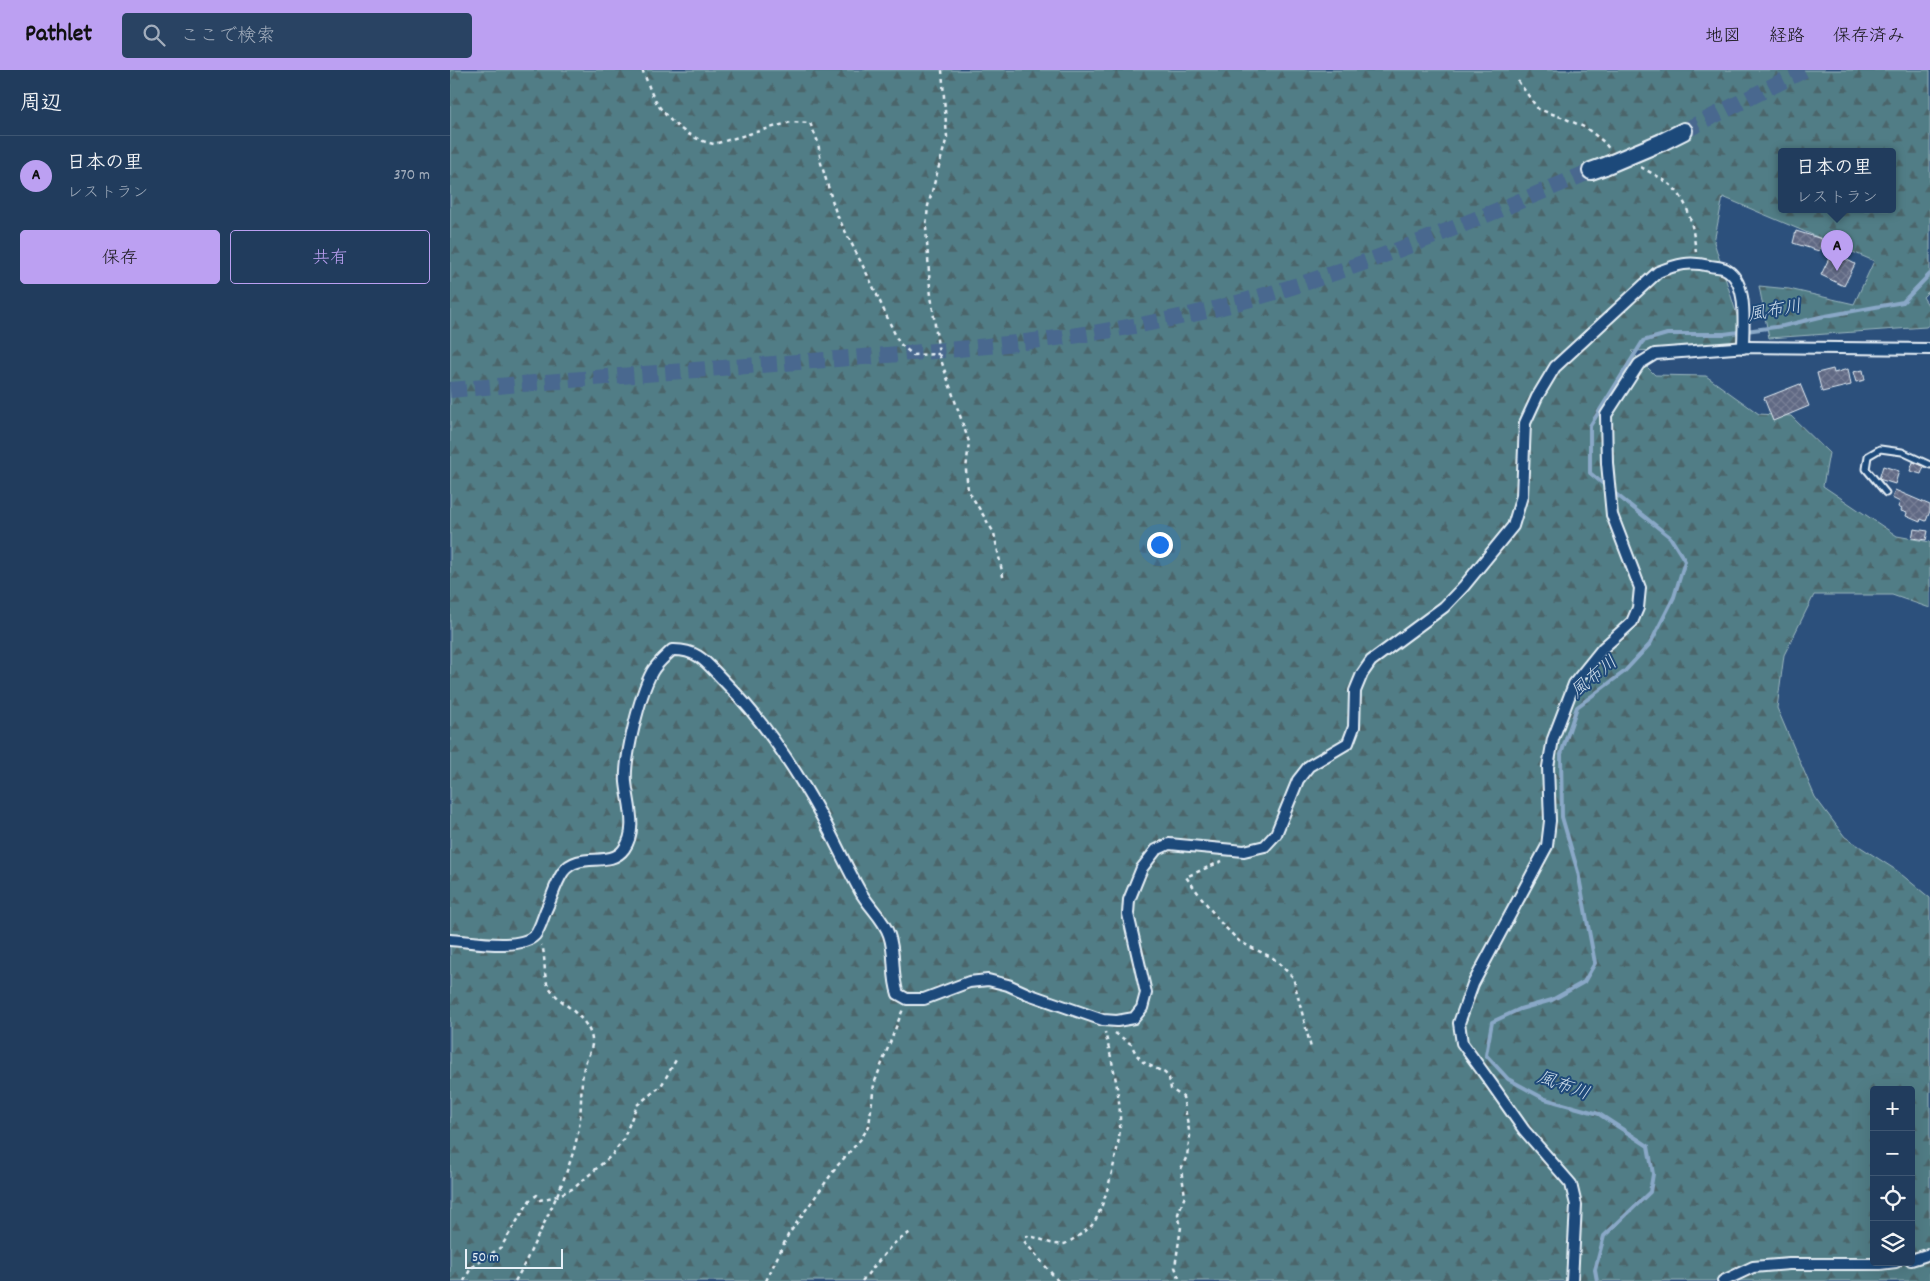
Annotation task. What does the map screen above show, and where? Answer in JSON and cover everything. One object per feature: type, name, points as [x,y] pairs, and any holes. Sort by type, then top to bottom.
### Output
[{"type":"highway","points":[[1598,169],[1684,132]]},
{"type":"street","points":[[450,940],[510,944],[523,941],[535,935],[564,871],[576,861],[600,860],[614,857],[624,850],[629,836],[631,816],[626,782],[628,760],[644,693],[651,673],[659,662],[672,650],[684,650],[700,656],[748,705],[769,732],[808,793],[861,893],[889,933],[893,951],[894,984],[898,994],[907,999],[924,999],[969,982],[988,980],[1008,985],[1028,994],[1103,1020],[1117,1021],[1134,1018],[1142,1008],[1146,993],[1128,914],[1129,900],[1142,868],[1156,850],[1169,844],[1244,851],[1265,846],[1276,834],[1298,780],[1309,766],[1348,743],[1354,727],[1355,691],[1362,674],[1371,661],[1444,607],[1464,586],[1513,526],[1522,496],[1525,423],[1537,397],[1555,368],[1658,272],[1680,264],[1697,263],[1724,269],[1735,277],[1740,288],[1743,310],[1743,348]]},
{"type":"street","points":[[1572,1281],[1576,1205],[1572,1184],[1524,1130],[1462,1043],[1459,1023],[1473,984],[1547,846],[1550,821],[1548,767],[1553,739],[1574,684],[1603,648],[1632,622],[1638,608],[1640,588],[1612,515],[1607,463],[1606,416],[1639,364],[1655,354],[1743,348],[1930,349]]},
{"type":"street","points":[[1915,1259],[1930,1254]]},
{"type":"street","points":[[1723,1281],[1753,1267],[1789,1264],[1870,1264]]},
{"type":"lane","points":[[1886,493],[1866,468],[1868,456],[1880,449],[1902,452],[1930,465]]},
{"type":"path","points":[[642,70],[652,94],[665,114],[678,127],[702,142],[714,144],[792,122],[810,123],[818,142],[821,163],[836,213],[899,343],[913,355],[939,354]]},
{"type":"path","points":[[942,70],[947,137],[928,206],[926,227],[930,288],[939,354],[969,442],[966,470],[968,490],[994,533],[1004,581]]},
{"type":"path","points":[[1244,851],[1186,877],[1220,922],[1240,942],[1273,958],[1293,978],[1311,1048]]},
{"type":"path","points":[[515,1281],[523,1269],[557,1196],[575,1145],[579,1126],[584,1067],[593,1045],[591,1033],[586,1026],[547,982],[543,949],[535,935]]},
{"type":"path","points":[[766,1281],[788,1235],[838,1165],[861,1139],[869,1126],[874,1084],[907,999]]},
{"type":"path","points":[[1058,1281],[1024,1241],[1027,1236],[1034,1237],[1048,1244],[1066,1244],[1093,1225],[1104,1200],[1116,1152],[1120,1126],[1115,1077],[1103,1020]]},
{"type":"path","points":[[1105,1030],[1114,1032],[1131,1044],[1143,1062],[1164,1073],[1169,1078],[1171,1089],[1183,1097],[1190,1136],[1187,1156],[1181,1169],[1185,1196],[1178,1214],[1181,1227],[1175,1266],[1180,1281]]},
{"type":"path","points":[[464,1281],[471,1268],[501,1247],[530,1200],[537,1196],[540,1200],[557,1196],[574,1188],[612,1155],[623,1140],[637,1105],[661,1086],[676,1060]]},
{"type":"path","points":[[862,1281],[892,1245],[912,1231]]},
{"type":"green space","points":[[450,70],[1930,70],[1930,290],[1923,297],[1930,308],[1930,324],[1926,327],[1769,338],[1759,286],[1789,289],[1854,304],[1874,261],[1723,197],[1714,242],[1747,347],[1631,351],[1655,375],[1706,376],[1759,414],[1791,416],[1829,453],[1823,486],[1897,536],[1930,542],[1930,608],[1892,595],[1814,595],[1784,655],[1777,708],[1815,797],[1845,837],[1896,870],[1930,898],[1930,1281],[450,1281]]},
{"type":"building","points":[[1796,231],[1822,239],[1819,251],[1793,243]]},
{"type":"building","points":[[1832,252],[1855,264],[1844,286],[1821,275]]},
{"type":"building","points":[[1833,369],[1834,373],[1848,369],[1851,385],[1822,392],[1817,373]]},
{"type":"building","points":[[1863,370],[1865,380],[1856,382],[1853,372]]},
{"type":"building","points":[[1800,384],[1809,406],[1773,421],[1764,398]]},
{"type":"building","points":[[1913,462],[1924,466],[1921,474],[1910,471]]},
{"type":"building","points":[[1883,466],[1899,471],[1895,484],[1879,479]]},
{"type":"building","points":[[1895,490],[1930,505],[1926,521],[1921,519],[1920,522],[1906,516],[1907,513],[1901,511],[1902,509],[1898,507],[1900,502],[1892,498]]},
{"type":"building","points":[[1914,529],[1928,531],[1926,540],[1912,538]]},
{"type":"waterway","name":"風布川","points":[[1607,487],[1590,473],[1590,426],[1643,341],[1667,334],[1724,334],[1783,326],[1820,317],[1903,302],[1930,274]]},
{"type":"waterway","name":"風布川","points":[[1597,1281],[1595,1270],[1604,1236],[1650,1192],[1653,1174],[1648,1146],[1599,1114],[1545,1099],[1508,1079],[1486,1055],[1492,1022],[1520,1009],[1552,1000],[1584,982],[1595,963],[1578,872],[1562,817],[1561,754],[1577,707],[1624,672],[1650,644],[1674,597],[1685,561],[1670,537],[1612,491]]},
{"type":"tunnel","points":[[1684,131],[1804,70]]},
{"type":"tunnel","points":[[450,390],[978,347],[1118,329],[1210,310],[1308,282],[1450,230],[1591,171]]},
{"type":"place","name":"日本の里","points":[[1837,271]]}]
